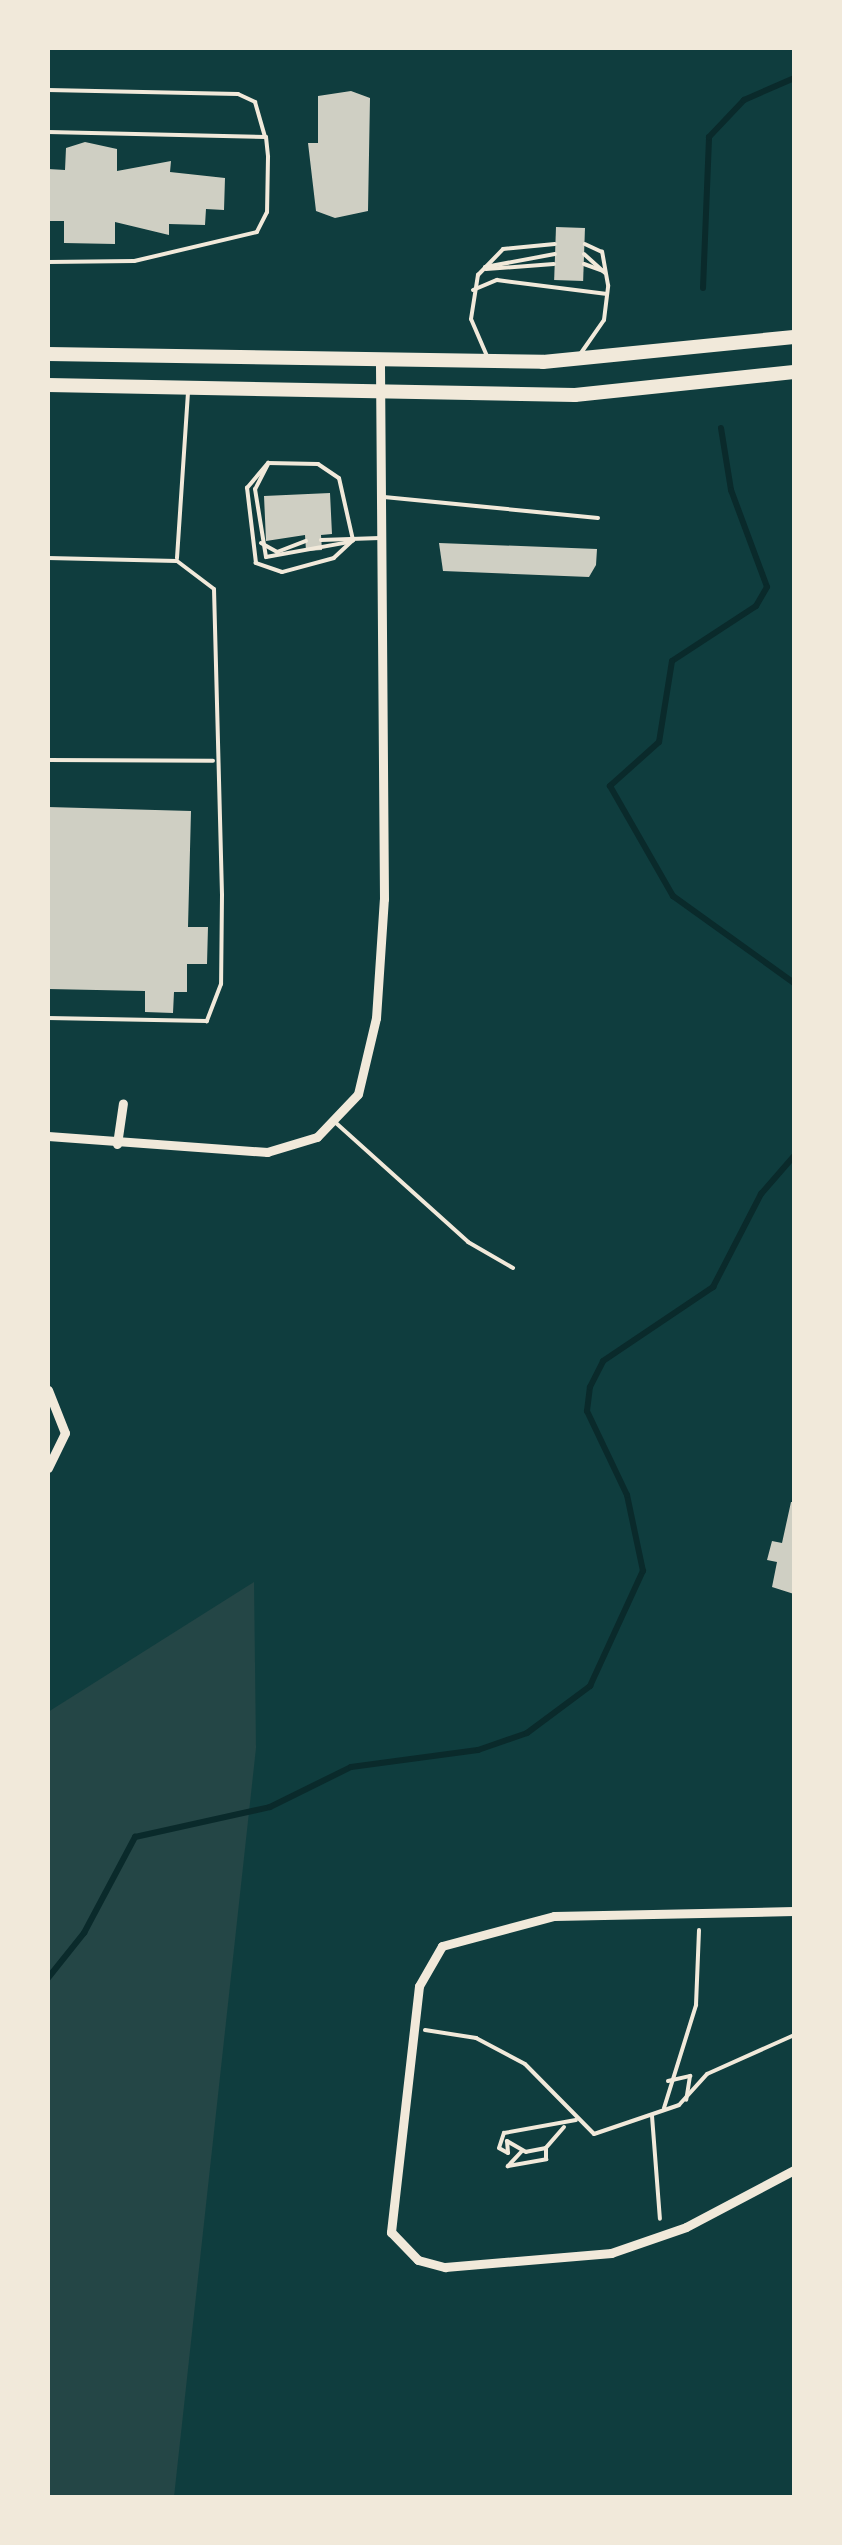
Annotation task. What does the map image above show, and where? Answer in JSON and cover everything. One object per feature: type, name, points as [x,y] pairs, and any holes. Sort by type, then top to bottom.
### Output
[{"type":"main road","points":[[48,354],[574,360],[794,336]]},
{"type":"main road","points":[[48,385],[576,395],[793,376]]},
{"type":"street","points":[[48,1136],[267,1152],[336,1123],[363,1081],[376,1018],[385,538],[380,360]]},
{"type":"street","points":[[117,1144],[123,1103]]},
{"type":"street","points":[[48,1390],[64,1433],[48,1468]]},
{"type":"street","points":[[794,1912],[554,1916],[442,1946],[419,1986],[391,2232],[418,2260],[445,2268],[612,2253],[686,2228],[794,2170]]},
{"type":"lane","points":[[48,90],[245,96],[266,137],[267,212],[257,232],[134,260],[48,262]]},
{"type":"lane","points":[[48,132],[266,137]]},
{"type":"lane","points":[[491,360],[473,330],[473,290],[481,270],[502,249],[555,244]]},
{"type":"lane","points":[[574,360],[600,329],[607,294],[602,252],[584,244]]},
{"type":"lane","points":[[481,270],[502,257],[555,254]]},
{"type":"lane","points":[[584,254],[607,278]]},
{"type":"lane","points":[[481,270],[554,264]]},
{"type":"lane","points":[[584,264],[607,278]]},
{"type":"lane","points":[[473,290],[497,280],[607,294]]},
{"type":"lane","points":[[177,561],[188,389]]},
{"type":"lane","points":[[268,463],[255,484],[258,540],[274,560],[353,540]]},
{"type":"lane","points":[[268,463],[247,488],[256,563],[275,572],[318,564],[353,540]]},
{"type":"lane","points":[[268,463],[332,472],[353,540]]},
{"type":"lane","points":[[384,497],[598,518]]},
{"type":"lane","points":[[321,540],[385,538]]},
{"type":"lane","points":[[258,540],[276,552],[306,540]]},
{"type":"lane","points":[[48,558],[177,561],[203,573],[217,602],[213,761],[222,895],[214,1016],[179,1025],[48,1018]]},
{"type":"lane","points":[[48,760],[213,761]]},
{"type":"lane","points":[[336,1123],[468,1242],[513,1268]]},
{"type":"path","points":[[664,2110],[666,2082],[694,2020],[699,1930]]},
{"type":"path","points":[[426,2030],[486,2042],[525,2064],[594,2134],[686,2100],[707,2074],[794,2036]]},
{"type":"path","points":[[666,2082],[690,2076],[686,2100]]},
{"type":"path","points":[[651,2116],[660,2218]]},
{"type":"path","points":[[522,2151],[507,2140],[503,2153],[500,2136],[564,2127],[576,2120]]},
{"type":"path","points":[[546,2148],[546,2159],[508,2166],[522,2151],[546,2148],[566,2136],[564,2127]]},
{"type":"shaded area","points":[[254,1582],[256,1748],[174,2497],[48,2497],[48,1712]]},
{"type":"building","points":[[351,91],[370,98],[368,211],[335,218],[316,211],[308,143],[318,143],[318,96]]},
{"type":"building","points":[[85,142],[117,149],[117,171],[171,161],[170,172],[225,178],[224,210],[206,209],[205,225],[169,224],[169,235],[115,222],[115,244],[64,243],[64,221],[48,221],[48,169],[65,170],[66,148]]},
{"type":"building","points":[[556,227],[585,228],[583,281],[554,280]]},
{"type":"building","points":[[330,493],[332,534],[321,535],[322,550],[306,551],[305,535],[266,541],[264,496]]},
{"type":"building","points":[[439,543],[597,549],[596,565],[589,577],[443,571]]},
{"type":"building","points":[[48,807],[191,811],[188,927],[208,927],[207,964],[187,964],[187,992],[174,992],[173,1013],[145,1012],[145,991],[48,989]]},
{"type":"building","points":[[791,1502],[794,1594],[772,1587],[777,1562],[767,1560],[772,1541],[782,1543]]},
{"type":"waterway","points":[[703,288],[709,137],[744,100],[794,78]]},
{"type":"waterway","points":[[721,428],[731,490],[767,587],[756,606],[672,661],[659,742],[610,786],[673,896],[794,983]]},
{"type":"waterway","points":[[48,1978],[84,1933],[135,1837],[270,1807],[351,1767],[478,1750],[527,1733],[590,1686],[643,1571],[627,1495],[587,1411],[590,1387],[603,1361],[713,1287],[761,1194],[794,1156]]}]
